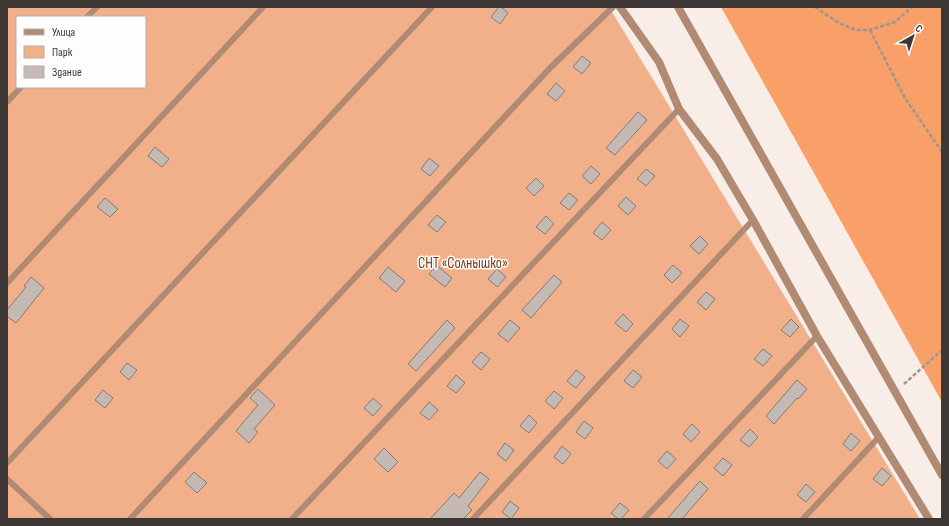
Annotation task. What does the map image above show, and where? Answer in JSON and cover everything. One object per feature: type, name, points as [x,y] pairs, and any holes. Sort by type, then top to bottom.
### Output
[{"type":"street","points":[[620,7],[659,62],[678,109],[717,159],[753,220],[817,336],[930,519]]},
{"type":"street","points":[[678,7],[894,393],[942,475]]},
{"type":"lane","points":[[88,16],[97,7]]},
{"type":"lane","points":[[7,283],[263,7]]},
{"type":"lane","points":[[7,463],[432,7]]},
{"type":"lane","points":[[130,519],[551,67],[613,7]]},
{"type":"lane","points":[[7,102],[20,88]]},
{"type":"lane","points":[[292,519],[678,109]]},
{"type":"lane","points":[[474,519],[753,220]]},
{"type":"lane","points":[[644,519],[817,336]]},
{"type":"lane","points":[[803,519],[879,437]]},
{"type":"lane","points":[[7,479],[50,519]]},
{"type":"path","points":[[815,7],[839,24],[856,30],[870,30],[895,22],[912,7]]},
{"type":"path","points":[[870,30],[906,98],[942,152]]},
{"type":"path","points":[[894,393],[942,350]]},
{"type":"green space","name":"СНТ «Солнышко»","points":[[7,7],[609,7],[920,519],[7,519]]},
{"type":"shaded area","points":[[721,7],[942,7],[942,402]]},
{"type":"building","points":[[499,7],[508,13],[500,24],[491,17]]},
{"type":"building","points":[[582,56],[591,63],[582,74],[573,67]]},
{"type":"building","points":[[556,83],[565,91],[556,101],[547,94]]},
{"type":"building","points":[[638,112],[647,120],[615,155],[606,148]]},
{"type":"building","points":[[155,147],[169,159],[162,167],[148,156]]},
{"type":"building","points":[[429,158],[439,166],[430,176],[421,169]]},
{"type":"building","points":[[591,166],[600,174],[591,184],[582,176]]},
{"type":"building","points":[[646,169],[655,176],[646,186],[637,179]]},
{"type":"building","points":[[536,178],[544,186],[534,196],[526,188]]},
{"type":"building","points":[[569,193],[578,200],[569,210],[560,203]]},
{"type":"building","points":[[626,197],[636,206],[628,215],[618,206]]},
{"type":"building","points":[[105,198],[118,209],[110,217],[97,207]]},
{"type":"building","points":[[437,215],[446,222],[437,232],[428,225]]},
{"type":"building","points":[[546,216],[554,224],[545,234],[536,227]]},
{"type":"building","points":[[602,222],[611,230],[602,240],[593,233]]},
{"type":"building","points":[[700,236],[708,244],[699,254],[690,246]]},
{"type":"building","points":[[436,265],[452,278],[445,287],[429,274]]},
{"type":"building","points":[[673,265],[682,273],[672,283],[664,275]]},
{"type":"building","points":[[388,267],[405,281],[396,292],[379,278]]},
{"type":"building","points":[[497,269],[506,277],[497,287],[488,279]]},
{"type":"building","points":[[554,275],[562,282],[531,318],[522,310]]},
{"type":"building","points":[[31,277],[44,288],[16,323],[7,316],[7,310],[26,287],[24,286]]},
{"type":"building","points":[[706,292],[715,299],[706,310],[697,302]]},
{"type":"building","points":[[623,314],[633,324],[626,332],[615,323]]},
{"type":"building","points":[[680,319],[689,326],[680,337],[672,329]]},
{"type":"building","points":[[791,319],[799,327],[790,337],[781,330]]},
{"type":"building","points":[[447,320],[455,328],[416,371],[408,364]]},
{"type":"building","points":[[510,320],[520,328],[508,342],[498,334]]},
{"type":"building","points":[[763,349],[772,356],[763,366],[754,359]]},
{"type":"building","points":[[481,352],[490,359],[481,370],[472,362]]},
{"type":"building","points":[[127,363],[137,370],[129,380],[120,372]]},
{"type":"building","points":[[576,370],[585,377],[576,388],[567,381]]},
{"type":"building","points":[[633,370],[642,377],[633,388],[624,381]]},
{"type":"building","points":[[456,375],[465,383],[456,393],[447,386]]},
{"type":"building","points":[[797,380],[807,389],[774,424],[766,416]]},
{"type":"building","points":[[258,389],[275,405],[254,429],[258,432],[249,443],[236,431],[258,405],[250,398]]},
{"type":"building","points":[[103,390],[113,398],[105,408],[95,400]]},
{"type":"building","points":[[554,391],[563,398],[554,409],[545,401]]},
{"type":"building","points":[[373,398],[382,406],[373,416],[364,408]]},
{"type":"building","points":[[429,402],[438,410],[429,420],[420,413]]},
{"type":"building","points":[[529,415],[537,423],[529,433],[520,426]]},
{"type":"building","points":[[584,421],[593,428],[585,439],[576,432]]},
{"type":"building","points":[[692,424],[700,432],[691,442],[683,434]]},
{"type":"building","points":[[750,429],[758,437],[749,447],[740,440]]},
{"type":"building","points":[[851,433],[860,441],[851,451],[843,444]]},
{"type":"building","points":[[505,443],[514,450],[506,461],[497,454]]},
{"type":"building","points":[[562,446],[571,454],[563,464],[554,457]]},
{"type":"building","points":[[384,448],[398,462],[388,472],[374,459]]},
{"type":"building","points":[[667,451],[676,459],[667,469],[658,461]]},
{"type":"building","points":[[723,458],[732,465],[723,476],[714,468]]},
{"type":"building","points":[[882,468],[891,476],[882,486],[873,479]]},
{"type":"building","points":[[194,472],[207,483],[197,493],[185,482]]},
{"type":"building","points":[[480,472],[489,479],[468,506],[472,510],[463,519],[430,519],[454,493],[459,498]]},
{"type":"building","points":[[700,481],[708,489],[682,519],[667,519]]},
{"type":"building","points":[[806,484],[815,492],[806,502],[797,495]]},
{"type":"building","points":[[510,501],[519,508],[511,519],[502,512]]},
{"type":"building","points":[[620,503],[629,510],[621,519],[618,519],[611,513]]}]
